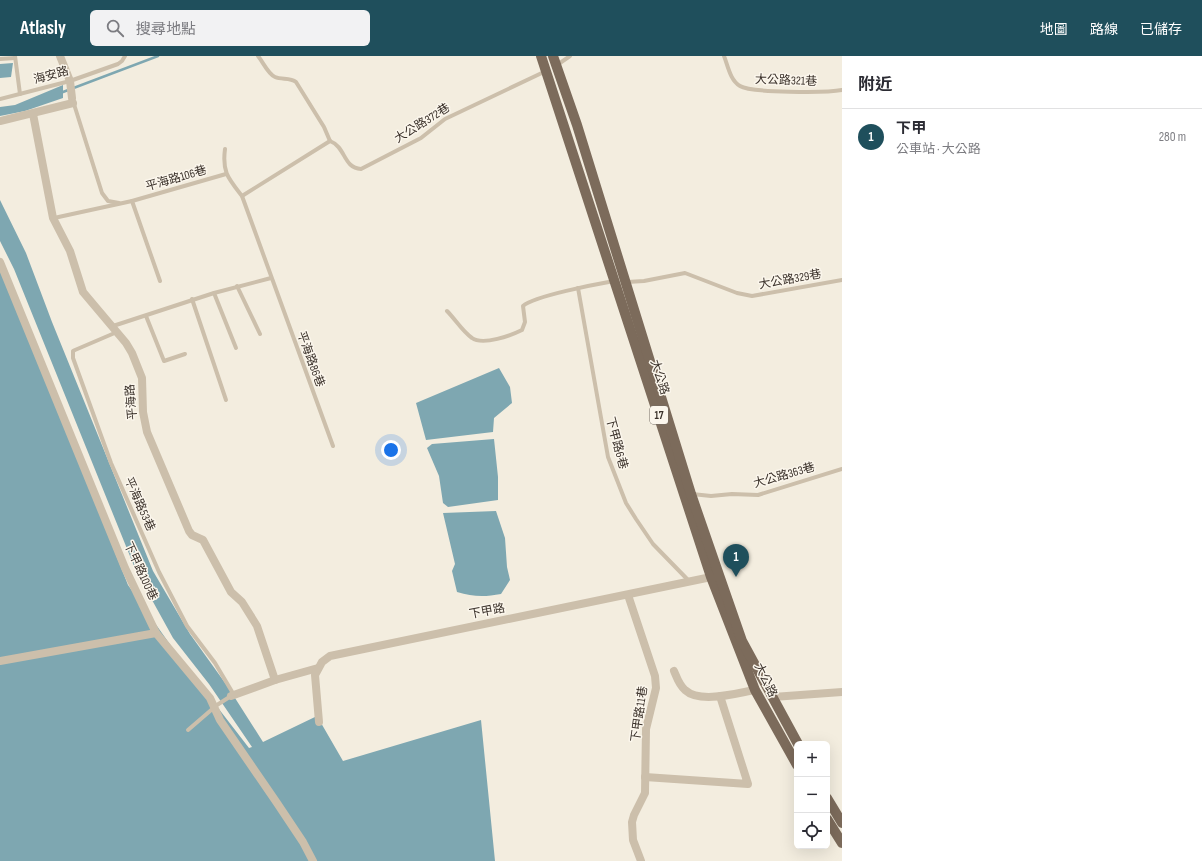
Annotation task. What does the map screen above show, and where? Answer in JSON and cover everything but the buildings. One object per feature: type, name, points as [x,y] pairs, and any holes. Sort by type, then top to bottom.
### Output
[{"type":"main road","name":"大公路","points":[[541,56],[614,281],[715,576],[756,690],[794,760]]},
{"type":"main road","name":"大公路","points":[[555,61],[626,282],[688,495]]},
{"type":"main road","name":"大公路","points":[[715,576],[742,641],[796,741]]},
{"type":"main road","points":[[830,803],[842,823]]},
{"type":"main road","points":[[830,824],[842,843]]},
{"type":"street","points":[[0,121],[33,114],[73,101],[70,83],[60,56]]},
{"type":"street","name":"平海路","points":[[33,114],[53,218],[70,251],[83,292],[126,343],[140,371],[143,412],[147,432],[189,531],[192,535],[202,540],[230,592],[242,602],[257,626],[275,680]]},
{"type":"street","name":"下甲路100巷","points":[[0,262],[3,274],[125,568],[156,633],[216,706],[220,720],[303,842],[312,861]]},
{"type":"street","name":"下甲路","points":[[318,668],[330,656],[339,653],[715,576]]},
{"type":"street","name":"下甲路11巷","points":[[628,595],[655,676],[656,688],[646,729],[645,793],[632,822],[633,840],[641,861]]},
{"type":"street","points":[[0,661],[156,633]]},
{"type":"street","points":[[233,696],[275,680],[318,668]]},
{"type":"street","points":[[318,668],[315,675],[319,722]]},
{"type":"street","points":[[674,671],[680,684],[686,692],[698,696],[720,696],[756,690]]},
{"type":"street","points":[[773,698],[842,692]]},
{"type":"street","points":[[645,777],[748,784],[720,696]]},
{"type":"lane","name":"海安路","points":[[0,99],[70,83],[118,64],[122,62],[125,56]]},
{"type":"lane","points":[[242,196],[330,141],[324,127],[296,82],[292,79],[275,77],[272,75],[258,56]]},
{"type":"lane","points":[[555,61],[570,56]]},
{"type":"lane","name":"大公路321巷","points":[[724,56],[734,80],[744,88],[818,92],[842,90]]},
{"type":"lane","points":[[0,59],[15,57],[20,94]]},
{"type":"lane","name":"大公路372巷","points":[[330,141],[339,146],[350,166],[354,169],[360,169],[421,138],[445,119],[546,71],[555,61]]},
{"type":"lane","points":[[73,101],[104,198],[119,204]]},
{"type":"lane","points":[[225,149],[223,167],[226,174]]},
{"type":"lane","name":"平海路106巷","points":[[53,218],[132,201],[226,174]]},
{"type":"lane","name":"平海路86巷","points":[[226,174],[242,196],[333,446]]},
{"type":"lane","name":"平海路106巷","points":[[132,201],[160,281]]},
{"type":"lane","name":"大公路329巷","points":[[447,310],[472,338],[484,341],[493,340],[522,330],[525,322],[522,311],[526,304],[578,288],[614,281],[644,281],[685,273],[736,293],[752,296],[842,280]]},
{"type":"lane","points":[[114,329],[192,299],[271,278]]},
{"type":"lane","points":[[237,286],[260,334]]},
{"type":"lane","name":"下甲路6巷","points":[[578,288],[608,457],[626,503],[636,519],[653,544],[689,581]]},
{"type":"lane","points":[[214,293],[236,348]]},
{"type":"lane","points":[[192,299],[226,400]]},
{"type":"lane","points":[[146,316],[164,362],[185,354]]},
{"type":"lane","name":"平海路53巷","points":[[114,329],[73,351],[73,358],[111,463],[159,572],[187,626],[215,663],[233,696]]},
{"type":"lane","name":"大公路363巷","points":[[688,495],[758,495],[842,469]]},
{"type":"lane","points":[[188,730],[216,706],[233,696]]},
{"type":"water","points":[[13,63],[11,77],[0,78],[0,64]]},
{"type":"water","points":[[63,85],[63,98],[25,111],[0,116],[0,107],[15,105]]},
{"type":"water","points":[[0,200],[26,253],[52,322],[153,571],[190,634],[228,687],[263,742],[317,716],[343,761],[481,720],[495,861],[0,861],[0,264],[128,585],[181,660],[249,748],[252,747],[209,684],[173,638],[136,571],[14,269],[0,241]]},
{"type":"water","points":[[499,368],[510,387],[512,403],[494,418],[493,432],[426,440],[416,403]]},
{"type":"water","points":[[494,439],[498,477],[498,500],[448,507],[443,503],[439,476],[427,448],[432,444]]},
{"type":"water","points":[[496,511],[505,538],[507,567],[510,580],[501,594],[479,596],[457,592],[452,571],[455,564],[443,513]]},
{"type":"waterway","points":[[63,92],[158,56]]},
{"type":"place","name":"下甲","points":[[736,577]]}]
